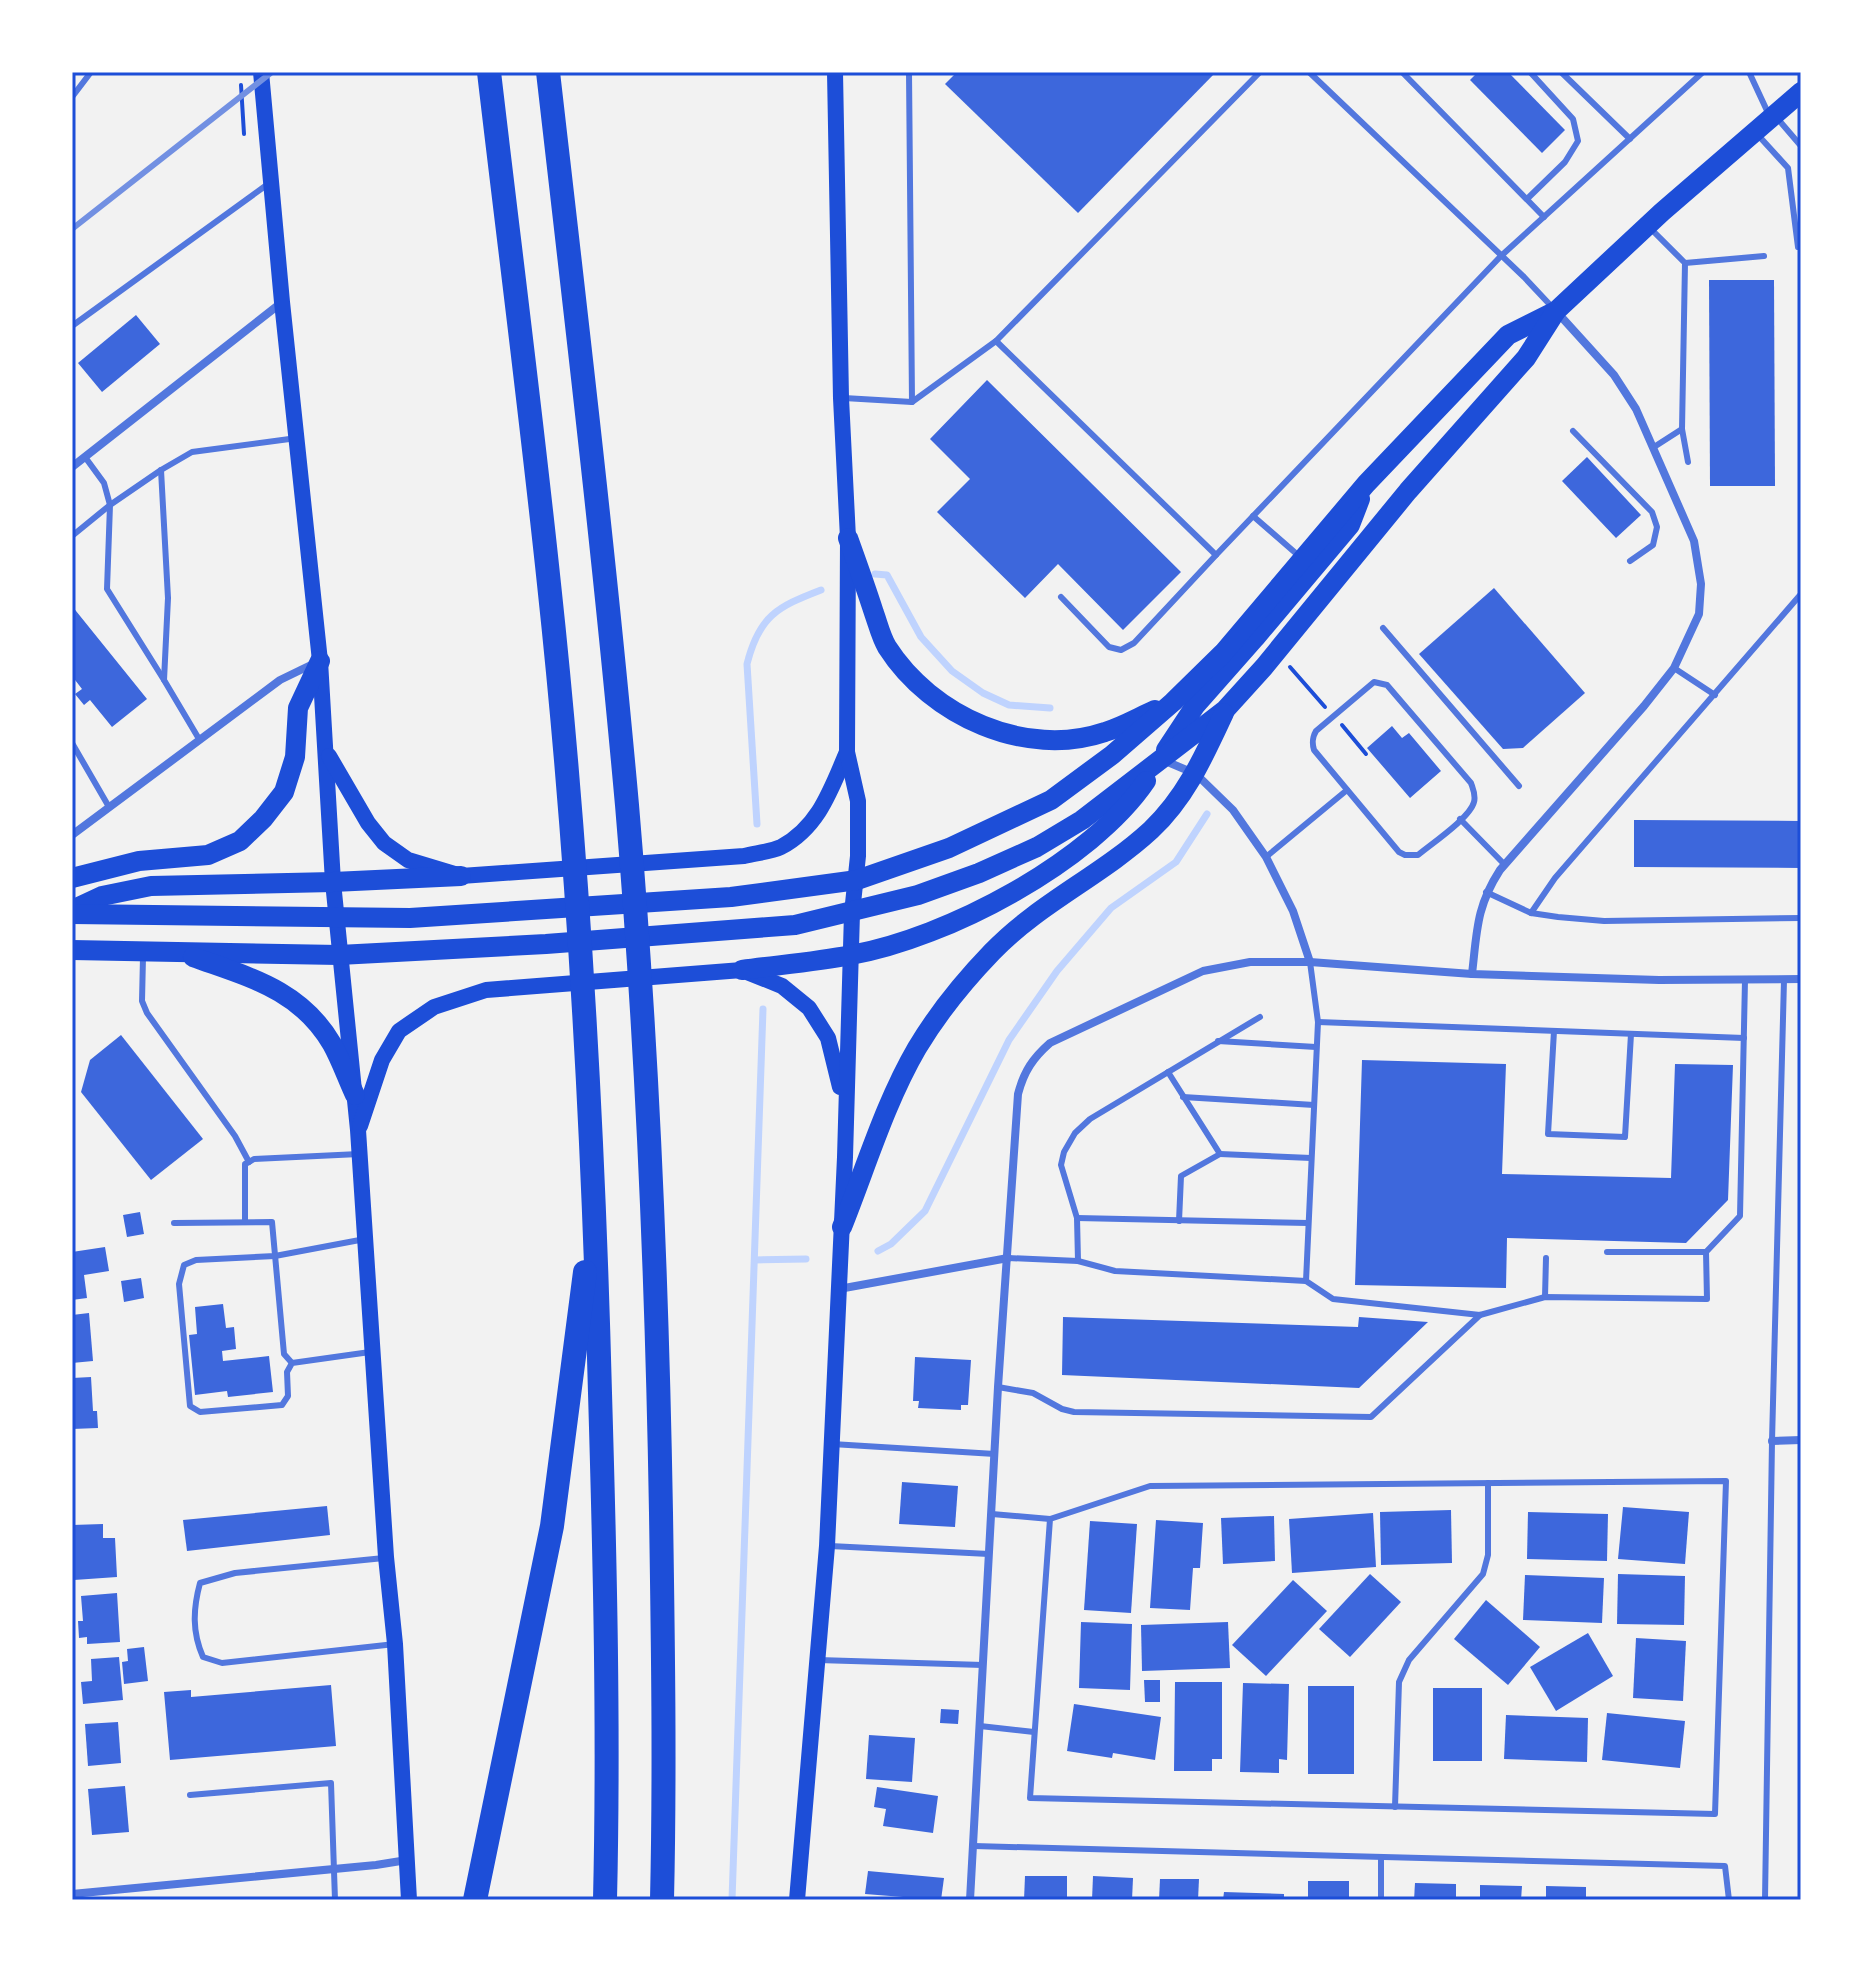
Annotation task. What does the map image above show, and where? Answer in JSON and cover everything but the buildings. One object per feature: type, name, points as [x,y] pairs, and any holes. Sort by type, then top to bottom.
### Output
[{"type":"highway","points":[[489,72],[549,586],[568,783],[585,1025],[595,1202],[607,1682],[605,1900]]},
{"type":"highway","points":[[548,72],[607,591],[643,1030],[658,1306],[663,1636],[662,1900]]},
{"type":"highway","points":[[475,1900],[552,1526],[595,1202]]},
{"type":"main road","points":[[261,72],[320,661],[333,882],[358,1130],[386,1557],[395,1644],[409,1900]]},
{"type":"main road","points":[[797,1900],[827,1546],[853,955],[852,913],[857,880],[858,801],[847,752],[848,538],[841,398],[835,72]]},
{"type":"main road","points":[[72,950],[339,955],[546,944],[795,925],[930,891],[1037,847],[1082,820],[1225,710],[1408,491],[1526,358],[1556,311],[1648,225],[1801,92]]},
{"type":"main road","points":[[72,912],[410,918],[731,897],[857,880],[949,848],[1051,800],[1112,755],[1173,702],[1224,652],[1366,484],[1508,335],[1556,311]]},
{"type":"main road","points":[[358,1130],[382,1060],[399,1031],[434,1007],[486,990],[742,970],[853,955],[935,930],[981,910],[1043,873],[1115,819],[1140,790],[1175,732],[1195,706],[1350,525],[1366,484]]},
{"type":"main road","points":[[848,538],[886,645],[909,676],[948,709],[990,729],[1012,735],[1062,740],[1104,733],[1173,702]]},
{"type":"main road","points":[[72,878],[139,861],[208,855],[240,841],[263,819],[284,792],[295,757],[298,708],[320,661]]},
{"type":"main road","points":[[842,1227],[890,1105],[917,1049],[945,1005],[993,951],[1022,924],[1151,830],[1196,774],[1225,710]]},
{"type":"main road","points":[[326,751],[368,823],[384,843],[408,860],[461,876]]},
{"type":"main road","points":[[72,912],[102,896],[151,886],[461,876],[744,856],[779,848],[806,828],[822,808],[847,752]]},
{"type":"main road","points":[[178,951],[270,985],[294,1001],[317,1023],[333,1045],[355,1095]]},
{"type":"main road","points":[[742,970],[782,986],[809,1008],[828,1038],[845,1108]]},
{"type":"street","points":[[72,467],[282,302]]},
{"type":"street","points":[[1472,974],[1479,912],[1486,892],[1505,865],[1674,668],[1699,614],[1701,584],[1694,541],[1654,447],[1636,409],[1614,375],[1556,311]]},
{"type":"street","points":[[72,835],[280,680],[320,661]]},
{"type":"street","points":[[1161,759],[1196,774],[1227,803],[1266,857],[1293,911],[1310,962]]},
{"type":"street","points":[[970,1900],[998,1387],[1018,1094],[1023,1076],[1035,1056],[1050,1043],[1203,971],[1250,962],[1310,962],[1472,974],[1801,979]]},
{"type":"street","points":[[839,1289],[1008,1258]]},
{"type":"street","points":[[1772,1441],[1801,1440]]},
{"type":"street","points":[[72,1894],[407,1860]]},
{"type":"lane","points":[[909,72],[912,402]]},
{"type":"lane","points":[[841,398],[912,402],[996,341],[1260,72]]},
{"type":"lane","points":[[1309,72],[1556,311]]},
{"type":"lane","points":[[1402,72],[1544,217]]},
{"type":"lane","points":[[1527,199],[1565,162],[1578,141],[1573,119],[1530,72]]},
{"type":"lane","points":[[1561,72],[1630,139]]},
{"type":"lane","points":[[1061,597],[1109,647],[1121,650],[1134,643],[1501,256],[1703,72]]},
{"type":"lane","points":[[1749,72],[1766,121],[1788,168],[1798,247],[1801,247]]},
{"type":"lane","points":[[72,97],[87,74]]},
{"type":"lane","points":[[1766,121],[1801,146]]},
{"type":"lane","points":[[72,326],[271,182]]},
{"type":"lane","points":[[1648,225],[1685,263],[1682,429],[1688,462]]},
{"type":"lane","points":[[1685,263],[1764,256]]},
{"type":"lane","points":[[996,341],[1216,555]]},
{"type":"lane","points":[[1654,447],[1682,429]]},
{"type":"lane","points":[[1573,431],[1652,512],[1657,527],[1653,545],[1630,561]]},
{"type":"lane","points":[[72,536],[110,505],[192,452],[298,437]]},
{"type":"lane","points":[[85,457],[104,483],[110,505],[107,589],[199,739]]},
{"type":"lane","points":[[161,470],[168,598],[164,680]]},
{"type":"lane","points":[[1253,516],[1301,559]]},
{"type":"lane","points":[[1531,913],[1555,878],[1801,594]]},
{"type":"lane","points":[[1383,628],[1519,786]]},
{"type":"lane","points":[[1674,668],[1715,695]]},
{"type":"lane","points":[[1374,682],[1387,685],[1471,783],[1475,799],[1468,812],[1418,855],[1405,855],[1347,790],[1314,750],[1312,737],[1374,682]]},
{"type":"lane","points":[[72,743],[109,807]]},
{"type":"lane","points":[[1266,857],[1347,790]]},
{"type":"lane","points":[[1460,819],[1505,865]]},
{"type":"lane","points":[[1486,892],[1531,913],[1604,921],[1801,918]]},
{"type":"lane","points":[[144,950],[142,1001],[147,1013],[235,1136],[249,1162]]},
{"type":"lane","points":[[1306,1281],[1318,1022],[1310,962]]},
{"type":"lane","points":[[1008,1258],[1078,1261],[1115,1271],[1306,1281],[1333,1299],[1480,1315],[1545,1297],[1707,1299],[1706,1252],[1740,1216],[1745,980]]},
{"type":"lane","points":[[1765,1900],[1772,1441],[1784,980]]},
{"type":"lane","points":[[1078,1261],[1077,1218],[1061,1165],[1064,1152],[1075,1133],[1090,1119],[1260,1017]]},
{"type":"lane","points":[[1318,1022],[1744,1038]]},
{"type":"lane","points":[[1554,1031],[1548,1134],[1625,1137],[1631,1034]]},
{"type":"lane","points":[[1218,1041],[1316,1047]]},
{"type":"lane","points":[[1168,1072],[1220,1154]]},
{"type":"lane","points":[[1183,1097],[1314,1105]]},
{"type":"lane","points":[[245,1222],[245,1164],[254,1159],[359,1154]]},
{"type":"lane","points":[[1179,1221],[1181,1176],[1220,1154],[1311,1158]]},
{"type":"lane","points":[[1077,1218],[1308,1223]]},
{"type":"lane","points":[[174,1223],[272,1222],[284,1354],[292,1363]]},
{"type":"lane","points":[[292,1363],[287,1372],[288,1396],[282,1405],[200,1412],[190,1406],[179,1284],[184,1265],[196,1260],[275,1256],[365,1239]]},
{"type":"lane","points":[[1607,1252],[1706,1252]]},
{"type":"lane","points":[[1545,1297],[1546,1258]]},
{"type":"lane","points":[[998,1387],[1033,1393],[1074,1412],[1371,1417],[1480,1315]]},
{"type":"lane","points":[[292,1363],[373,1352]]},
{"type":"lane","points":[[832,1444],[995,1454]]},
{"type":"lane","points":[[992,1514],[1050,1519],[1150,1486],[1726,1481],[1715,1814],[1030,1798],[1050,1519]]},
{"type":"lane","points":[[1395,1807],[1399,1682],[1409,1660],[1483,1574],[1488,1555],[1488,1483]]},
{"type":"lane","points":[[827,1546],[989,1554]]},
{"type":"lane","points":[[386,1557],[235,1573],[200,1583],[194,1608],[196,1642],[203,1657],[222,1663],[395,1644]]},
{"type":"lane","points":[[818,1660],[983,1665]]},
{"type":"lane","points":[[980,1726],[1034,1732]]},
{"type":"lane","points":[[190,1795],[331,1783],[335,1900]]},
{"type":"lane","points":[[974,1846],[1725,1866],[1729,1900]]},
{"type":"lane","points":[[1381,1857],[1381,1900]]},
{"type":"path","points":[[241,73],[244,134]]},
{"type":"waterway","points":[[875,574],[887,575],[921,637],[952,671],[983,693],[1009,705],[1050,708]]},
{"type":"waterway","points":[[757,824],[747,664],[757,635],[772,615],[821,590]]},
{"type":"waterway","points":[[878,1251],[891,1244],[925,1211],[1009,1040],[1057,971],[1111,908],[1176,862],[1207,814]]},
{"type":"waterway","points":[[732,1900],[763,1009]]},
{"type":"waterway","points":[[755,1260],[806,1259]]},
{"type":"railway","points":[[72,229],[272,72]]}]
